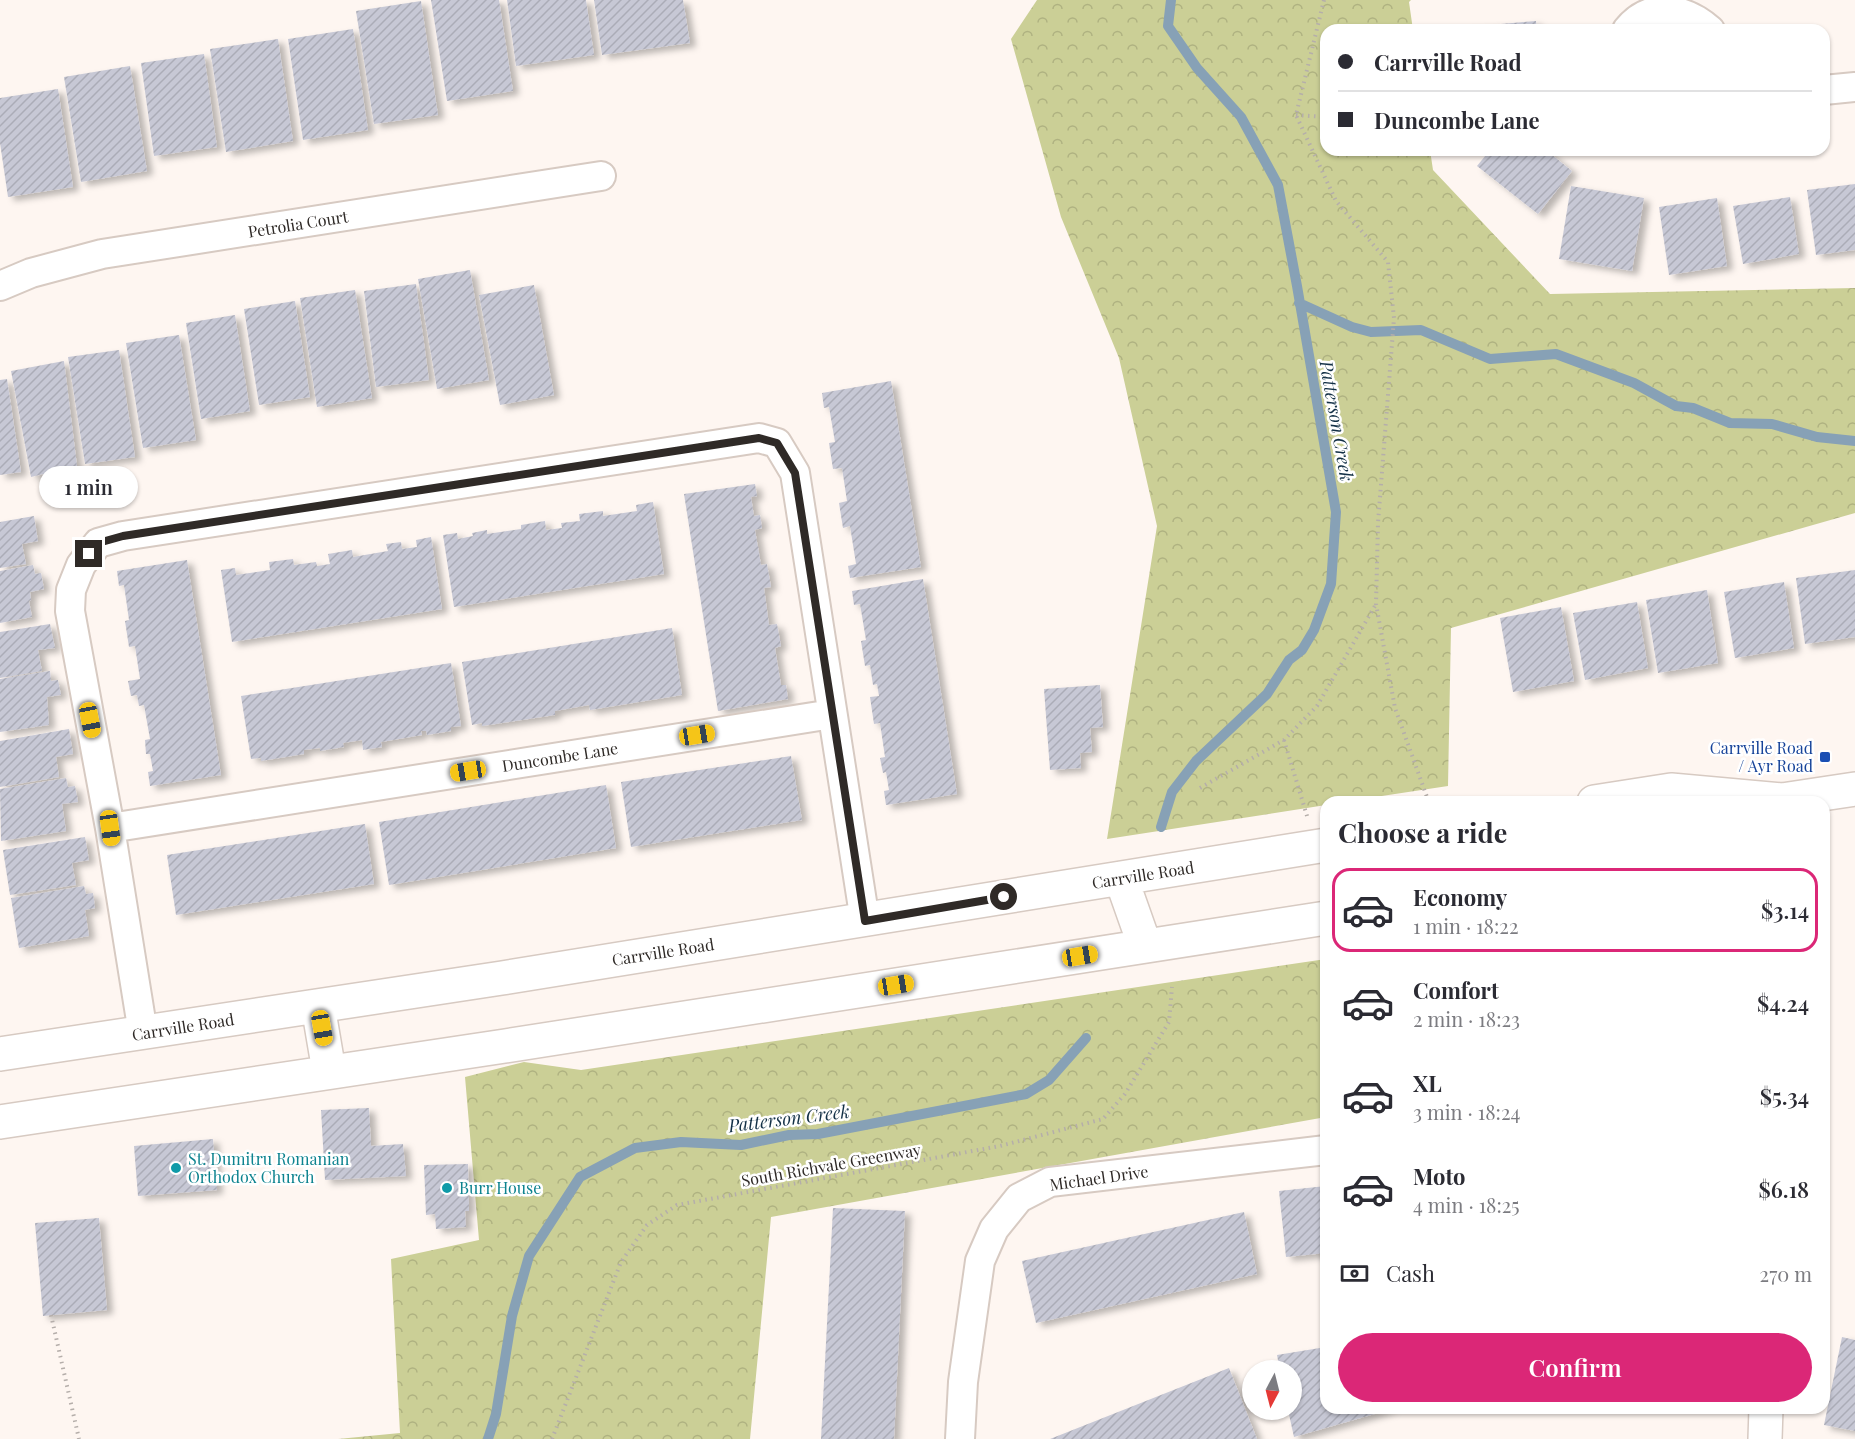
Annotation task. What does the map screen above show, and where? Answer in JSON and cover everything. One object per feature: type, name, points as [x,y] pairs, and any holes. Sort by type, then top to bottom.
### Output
[{"type":"main road","points":[[1815,796],[1855,789]]},
{"type":"main road","points":[[1632,796],[1671,790],[1726,796]]},
{"type":"main road","name":"Carrville Road","points":[[0,1054],[865,921],[1120,878],[1317,832]]},
{"type":"main road","points":[[1120,878],[1145,946]]},
{"type":"main road","points":[[0,1122],[1320,919]]},
{"type":"main road","points":[[318,1006],[329,1071]]},
{"type":"main road","points":[[1765,1439],[1766,1414]]},
{"type":"street","points":[[1632,24],[1646,15],[1664,11],[1681,12],[1703,24]]},
{"type":"street","points":[[1830,89],[1855,87]]},
{"type":"street","name":"Petrolia Court","points":[[0,286],[31,273],[102,254],[601,176]]},
{"type":"street","points":[[143,1033],[110,828],[70,611],[71,590],[81,565],[98,543],[123,536],[759,438],[777,443],[795,473],[865,921]]},
{"type":"street","name":"Duncombe Lane","points":[[110,828],[832,714]]},
{"type":"street","name":"Michael Drive","points":[[960,1439],[963,1383],[980,1261],[994,1229],[1019,1198],[1050,1182],[1320,1151]]},
{"type":"path","points":[[1324,0],[1296,115],[1336,201],[1388,262],[1394,318],[1378,523],[1376,604],[1395,708],[1427,796]]},
{"type":"path","points":[[1296,115],[1320,117]]},
{"type":"path","points":[[1200,788],[1284,740],[1317,706],[1376,604]]},
{"type":"path","points":[[1284,740],[1317,832]]},
{"type":"path","name":"South Richvale Greenway","points":[[552,1439],[621,1262],[647,1225],[677,1205],[1000,1146],[1103,1119],[1125,1094],[1169,1022],[1172,987]]},
{"type":"path","points":[[51,1315],[79,1439]]},
{"type":"green space","points":[[1037,0],[1411,0],[1409,2],[1412,24],[1320,24],[1320,156],[1431,156],[1433,170],[1550,294],[1855,288],[1855,513],[1451,628],[1448,786],[1382,796],[1320,796],[1320,806],[1107,839],[1157,526],[1119,358],[1061,217],[1011,39]]},
{"type":"green space","points":[[1320,960],[1320,1118],[771,1217],[750,1439],[338,1439],[400,1433],[391,1259],[479,1240],[465,1077],[524,1062],[581,1070]]},
{"type":"building","points":[[431,0],[499,0],[513,91],[447,101]]},
{"type":"building","points":[[507,0],[586,0],[594,55],[516,66]]},
{"type":"building","points":[[594,0],[683,0],[690,43],[602,55]]},
{"type":"building","points":[[421,1],[438,115],[374,124],[356,11]]},
{"type":"building","points":[[1536,21],[1536,24],[1500,24]]},
{"type":"building","points":[[353,29],[368,130],[303,140],[288,39]]},
{"type":"building","points":[[278,39],[293,141],[226,152],[210,49]]},
{"type":"building","points":[[204,54],[217,147],[154,156],[141,63]]},
{"type":"building","points":[[130,66],[147,171],[81,182],[64,77]]},
{"type":"building","points":[[58,89],[73,187],[8,197],[0,143],[0,98]]},
{"type":"building","points":[[1485,156],[1553,156],[1572,171],[1538,214],[1477,166]]},
{"type":"building","points":[[1855,184],[1855,250],[1816,255],[1807,190]]},
{"type":"building","points":[[1571,186],[1644,198],[1632,271],[1559,259]]},
{"type":"building","points":[[1790,197],[1799,254],[1743,264],[1733,206]]},
{"type":"building","points":[[1717,198],[1727,266],[1669,275],[1659,207]]},
{"type":"building","points":[[470,270],[489,380],[437,389],[418,279]]},
{"type":"building","points":[[416,284],[429,380],[376,387],[364,291]]},
{"type":"building","points":[[534,285],[554,395],[500,405],[479,295]]},
{"type":"building","points":[[355,290],[372,398],[317,407],[300,298]]},
{"type":"building","points":[[295,301],[310,397],[259,405],[244,309]]},
{"type":"building","points":[[235,315],[250,411],[201,419],[186,323]]},
{"type":"building","points":[[179,335],[196,440],[143,448],[126,343]]},
{"type":"building","points":[[119,350],[135,457],[85,464],[68,357]]},
{"type":"building","points":[[64,361],[77,466],[31,477],[11,371]]},
{"type":"building","points":[[7,379],[21,472],[0,475],[0,380]]},
{"type":"building","points":[[891,381],[921,567],[850,578],[848,566],[856,564],[850,526],[843,528],[839,503],[847,501],[842,468],[833,469],[829,443],[835,442],[829,407],[824,408],[822,393]]},
{"type":"building","points":[[755,484],[757,496],[751,497],[754,516],[760,515],[762,528],[755,530],[761,565],[767,564],[771,587],[764,588],[769,625],[777,624],[781,646],[775,648],[781,685],[786,685],[788,699],[718,711],[684,494]]},
{"type":"building","points":[[653,502],[664,574],[454,607],[443,535],[457,533],[458,539],[473,536],[472,533],[487,530],[487,534],[521,529],[521,525],[545,521],[546,530],[562,528],[561,523],[580,521],[579,514],[603,511],[603,516],[637,511],[636,505]]},
{"type":"building","points":[[34,516],[38,541],[22,544],[26,564],[0,568],[0,522]]},
{"type":"building","points":[[431,537],[442,609],[232,642],[221,570],[235,568],[236,575],[270,570],[269,562],[293,559],[294,565],[316,562],[317,566],[330,564],[328,554],[352,550],[353,557],[388,551],[386,544],[401,542],[402,549],[417,547],[416,540]]},
{"type":"building","points":[[187,560],[221,775],[150,786],[148,772],[153,771],[150,754],[146,754],[145,740],[150,739],[144,705],[139,706],[137,695],[131,696],[128,681],[140,679],[135,646],[129,647],[125,621],[129,620],[124,585],[119,586],[117,571]]},
{"type":"building","points":[[33,565],[35,574],[41,573],[44,589],[30,592],[32,617],[0,623],[0,571]]},
{"type":"building","points":[[1855,570],[1855,637],[1805,644],[1796,578]]},
{"type":"building","points":[[923,579],[957,794],[886,805],[884,791],[889,790],[886,772],[883,773],[880,758],[885,757],[880,723],[874,724],[870,697],[879,696],[877,684],[873,685],[870,665],[865,666],[861,641],[866,640],[860,604],[854,605],[852,591]]},
{"type":"building","points":[[1784,582],[1794,648],[1735,658],[1724,592]]},
{"type":"building","points":[[1707,590],[1718,663],[1658,673],[1646,600]]},
{"type":"building","points":[[1637,602],[1648,668],[1585,680],[1573,613]]},
{"type":"building","points":[[1561,607],[1574,681],[1513,692],[1500,618]]},
{"type":"building","points":[[50,624],[55,648],[38,650],[42,671],[0,678],[0,632]]},
{"type":"building","points":[[672,628],[682,695],[590,710],[589,705],[555,711],[555,715],[482,726],[482,723],[472,725],[462,662]]},
{"type":"building","points":[[451,663],[461,726],[451,727],[451,731],[427,735],[426,731],[421,731],[422,735],[381,742],[382,747],[363,750],[362,740],[343,743],[344,747],[320,751],[320,748],[304,750],[304,754],[261,761],[261,758],[251,759],[241,696]]},
{"type":"building","points":[[50,671],[51,681],[58,680],[61,695],[47,697],[49,725],[0,732],[0,679]]},
{"type":"building","points":[[1100,685],[1103,727],[1090,728],[1092,752],[1080,753],[1081,768],[1050,770],[1044,689]]},
{"type":"building","points":[[69,729],[73,754],[56,757],[59,777],[0,787],[0,741]]},
{"type":"building","points":[[791,756],[802,820],[631,847],[621,782]]},
{"type":"building","points":[[66,778],[68,787],[75,786],[78,802],[62,804],[66,831],[1,841],[0,789]]},
{"type":"building","points":[[606,785],[616,848],[389,885],[379,822]]},
{"type":"building","points":[[365,824],[374,884],[176,915],[167,855]]},
{"type":"building","points":[[85,837],[89,860],[72,863],[76,885],[10,895],[3,850]]},
{"type":"building","points":[[84,886],[86,894],[93,893],[95,908],[85,910],[89,936],[19,948],[11,898]]},
{"type":"building","points":[[369,1108],[371,1146],[403,1144],[406,1176],[325,1180],[321,1110]]},
{"type":"building","name":"St. Dumitru Romanian Orthodox Church","points":[[213,1139],[217,1190],[138,1196],[134,1146]]},
{"type":"building","name":"Burr House","points":[[468,1164],[469,1211],[465,1211],[466,1227],[436,1229],[435,1214],[426,1215],[424,1165]]},
{"type":"building","points":[[1320,1187],[1320,1254],[1286,1257],[1279,1191]]},
{"type":"building","points":[[833,1208],[905,1211],[894,1439],[821,1439]]},
{"type":"building","points":[[1244,1212],[1257,1274],[1036,1323],[1022,1261]]},
{"type":"building","points":[[99,1218],[107,1310],[43,1316],[35,1223]]},
{"type":"building","points":[[1842,1337],[1855,1340],[1855,1431],[1824,1425],[1826,1414],[1830,1414],[1830,1396]]},
{"type":"building","points":[[1320,1348],[1320,1414],[1374,1414],[1294,1437],[1290,1420],[1302,1420],[1302,1360],[1278,1360],[1277,1355]]},
{"type":"building","points":[[1229,1368],[1242,1401],[1242,1420],[1250,1420],[1257,1439],[1050,1439]]},
{"type":"waterway","name":"Patterson Creek","points":[[1161,827],[1172,792],[1196,761],[1267,694],[1289,660],[1302,650],[1314,630],[1331,584],[1336,512],[1278,185],[1241,117],[1197,68],[1168,26],[1171,0]]},
{"type":"waterway","points":[[1299,303],[1352,327],[1371,332],[1421,330],[1490,359],[1556,354],[1634,383],[1676,406],[1693,408],[1730,423],[1772,424],[1817,437],[1855,441]]},
{"type":"waterway","name":"Patterson Creek","points":[[488,1439],[496,1414],[512,1316],[529,1256],[580,1177],[635,1148],[681,1142],[741,1145],[789,1135],[818,1134],[1026,1094],[1049,1080],[1086,1038]]},
{"type":"place","name":"Carrville Road / Ayr Road","points":[[1825,757]]},
{"type":"place","name":"St. Dumitru Romanian Orthodox Church","points":[[176,1168]]},
{"type":"place","name":"Burr House","points":[[447,1188]]},
{"type":"route","points":[[89,554],[98,543],[123,536],[759,438],[777,443],[795,473],[865,921],[1004,897]]}]
